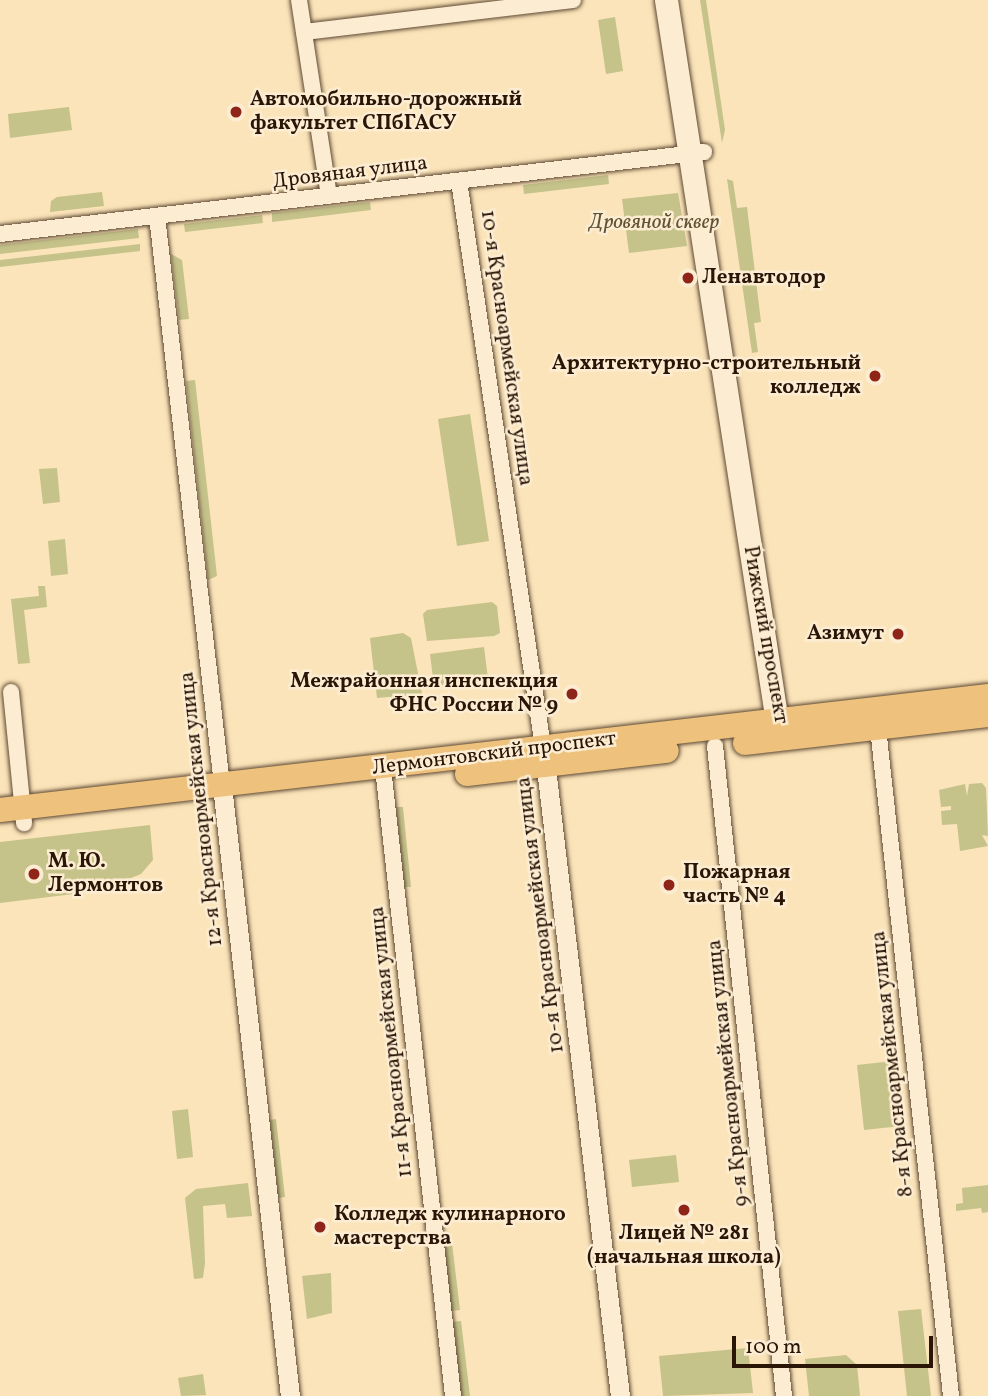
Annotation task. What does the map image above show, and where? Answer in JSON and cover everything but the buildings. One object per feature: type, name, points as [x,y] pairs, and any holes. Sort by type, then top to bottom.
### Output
[{"type":"main road","name":"Рижский проспект","points":[[666,0],[697,153]]},
{"type":"main road","name":"Рижский проспект","points":[[681,0],[697,153],[784,727]]},
{"type":"main road","name":"Лермонтовский проспект","points":[[12,816],[784,727],[988,696]]},
{"type":"main road","name":"Лермонтовский проспект","points":[[545,756],[715,746],[784,727],[878,728],[988,715]]},
{"type":"street","points":[[299,0],[329,196]]},
{"type":"street","points":[[304,32],[573,0]]},
{"type":"street","name":"Дровяная улица","points":[[0,234],[697,153]]},
{"type":"street","name":"10-я Красноармейская улица","points":[[459,181],[545,756],[620,1396]]},
{"type":"street","name":"12-я Красноармейская улица","points":[[157,216],[290,1396]]},
{"type":"street","points":[[11,692],[12,816]]},
{"type":"street","name":"8-я Красноармейская улица","points":[[878,728],[951,1396]]},
{"type":"street","name":"9-я Красноармейская улица","points":[[715,746],[785,1396]]},
{"type":"street","name":"11-я Красноармейская улица","points":[[383,775],[453,1396]]},
{"type":"green space","points":[[700,0],[706,0],[725,130],[722,143]]},
{"type":"green space","points":[[615,17],[623,71],[606,74],[598,20]]},
{"type":"green space","points":[[69,107],[72,130],[10,138],[8,114]]},
{"type":"green space","points":[[608,175],[609,184],[524,194],[523,185]]},
{"type":"green space","points":[[727,179],[733,181],[737,208],[747,207],[761,322],[754,323],[758,352],[752,353]]},
{"type":"green space","points":[[102,192],[104,206],[50,212],[51,201],[57,197]]},
{"type":"green space","name":"Дровяной сквер","points":[[678,193],[687,246],[629,253],[622,199]]},
{"type":"green space","points":[[370,202],[371,210],[272,222],[272,213]]},
{"type":"green space","points":[[262,215],[263,223],[185,232],[184,224]]},
{"type":"green space","points":[[138,229],[139,238],[0,254],[0,245]]},
{"type":"green space","points":[[140,244],[140,251],[0,267],[0,260]]},
{"type":"green space","points":[[171,254],[182,260],[189,319],[179,320]]},
{"type":"green space","points":[[195,380],[217,576],[208,580],[186,381]]},
{"type":"green space","points":[[470,414],[489,541],[457,546],[438,419]]},
{"type":"green space","points":[[57,468],[60,502],[43,504],[39,469]]},
{"type":"green space","points":[[65,539],[68,574],[51,576],[48,541]]},
{"type":"green space","points":[[38,586],[45,586],[47,607],[24,610],[30,663],[18,664],[11,599],[39,596]]},
{"type":"green space","points":[[492,602],[497,606],[500,633],[494,636],[427,641],[423,614],[427,610]]},
{"type":"green space","points":[[403,633],[411,638],[422,694],[377,698],[370,638]]},
{"type":"green space","points":[[484,647],[488,679],[434,686],[430,654]]},
{"type":"green space","points":[[982,783],[986,788],[988,836],[982,835],[988,846],[960,851],[957,824],[942,825],[941,811],[951,810],[951,806],[941,807],[939,790],[965,784],[967,796],[969,784]]},
{"type":"green space","points":[[396,807],[403,807],[411,887],[404,887]]},
{"type":"green space","points":[[150,825],[153,860],[141,874],[98,891],[0,903],[0,842]]},
{"type":"green space","points":[[893,1061],[901,1126],[864,1130],[857,1065]]},
{"type":"green space","points":[[188,1109],[193,1157],[177,1159],[172,1111]]},
{"type":"green space","points":[[276,1119],[285,1197],[278,1198],[269,1120]]},
{"type":"green space","points":[[676,1155],[679,1182],[632,1187],[629,1160]]},
{"type":"green space","points":[[248,1183],[252,1216],[227,1218],[225,1204],[203,1206],[205,1263],[203,1278],[194,1279],[185,1198],[196,1189]]},
{"type":"green space","points":[[988,1185],[988,1212],[982,1213],[981,1208],[956,1211],[956,1204],[963,1203],[962,1188]]},
{"type":"green space","points":[[452,1243],[460,1310],[450,1311],[443,1248]]},
{"type":"green space","points":[[331,1273],[332,1313],[307,1319],[302,1276]]},
{"type":"green space","points":[[921,1309],[931,1396],[907,1396],[898,1311]]},
{"type":"green space","points":[[461,1321],[470,1396],[460,1396],[451,1322]]},
{"type":"green space","points":[[748,1348],[753,1393],[663,1396],[659,1356]]},
{"type":"green space","points":[[846,1355],[857,1365],[860,1396],[809,1396],[805,1359]]},
{"type":"green space","points":[[203,1374],[206,1395],[181,1396],[178,1378]]},
{"type":"place","name":"Автомобильно-дорожный факультет СПбГАСУ","points":[[236,112]]},
{"type":"place","name":"Ленавтодор","points":[[688,278]]},
{"type":"place","name":"Архитектурно-строительный колледж","points":[[875,376]]},
{"type":"place","name":"Азимут","points":[[898,634]]},
{"type":"place","name":"Межрайонная инспекция ФНС России № 9","points":[[572,694]]},
{"type":"place","name":"М. Ю. Лермонтов","points":[[34,874]]},
{"type":"place","name":"Пожарная часть № 4","points":[[669,885]]},
{"type":"place","name":"Лицей № 281 (начальная школа)","points":[[684,1210]]},
{"type":"place","name":"Колледж кулинарного мастерства","points":[[320,1227]]}]
